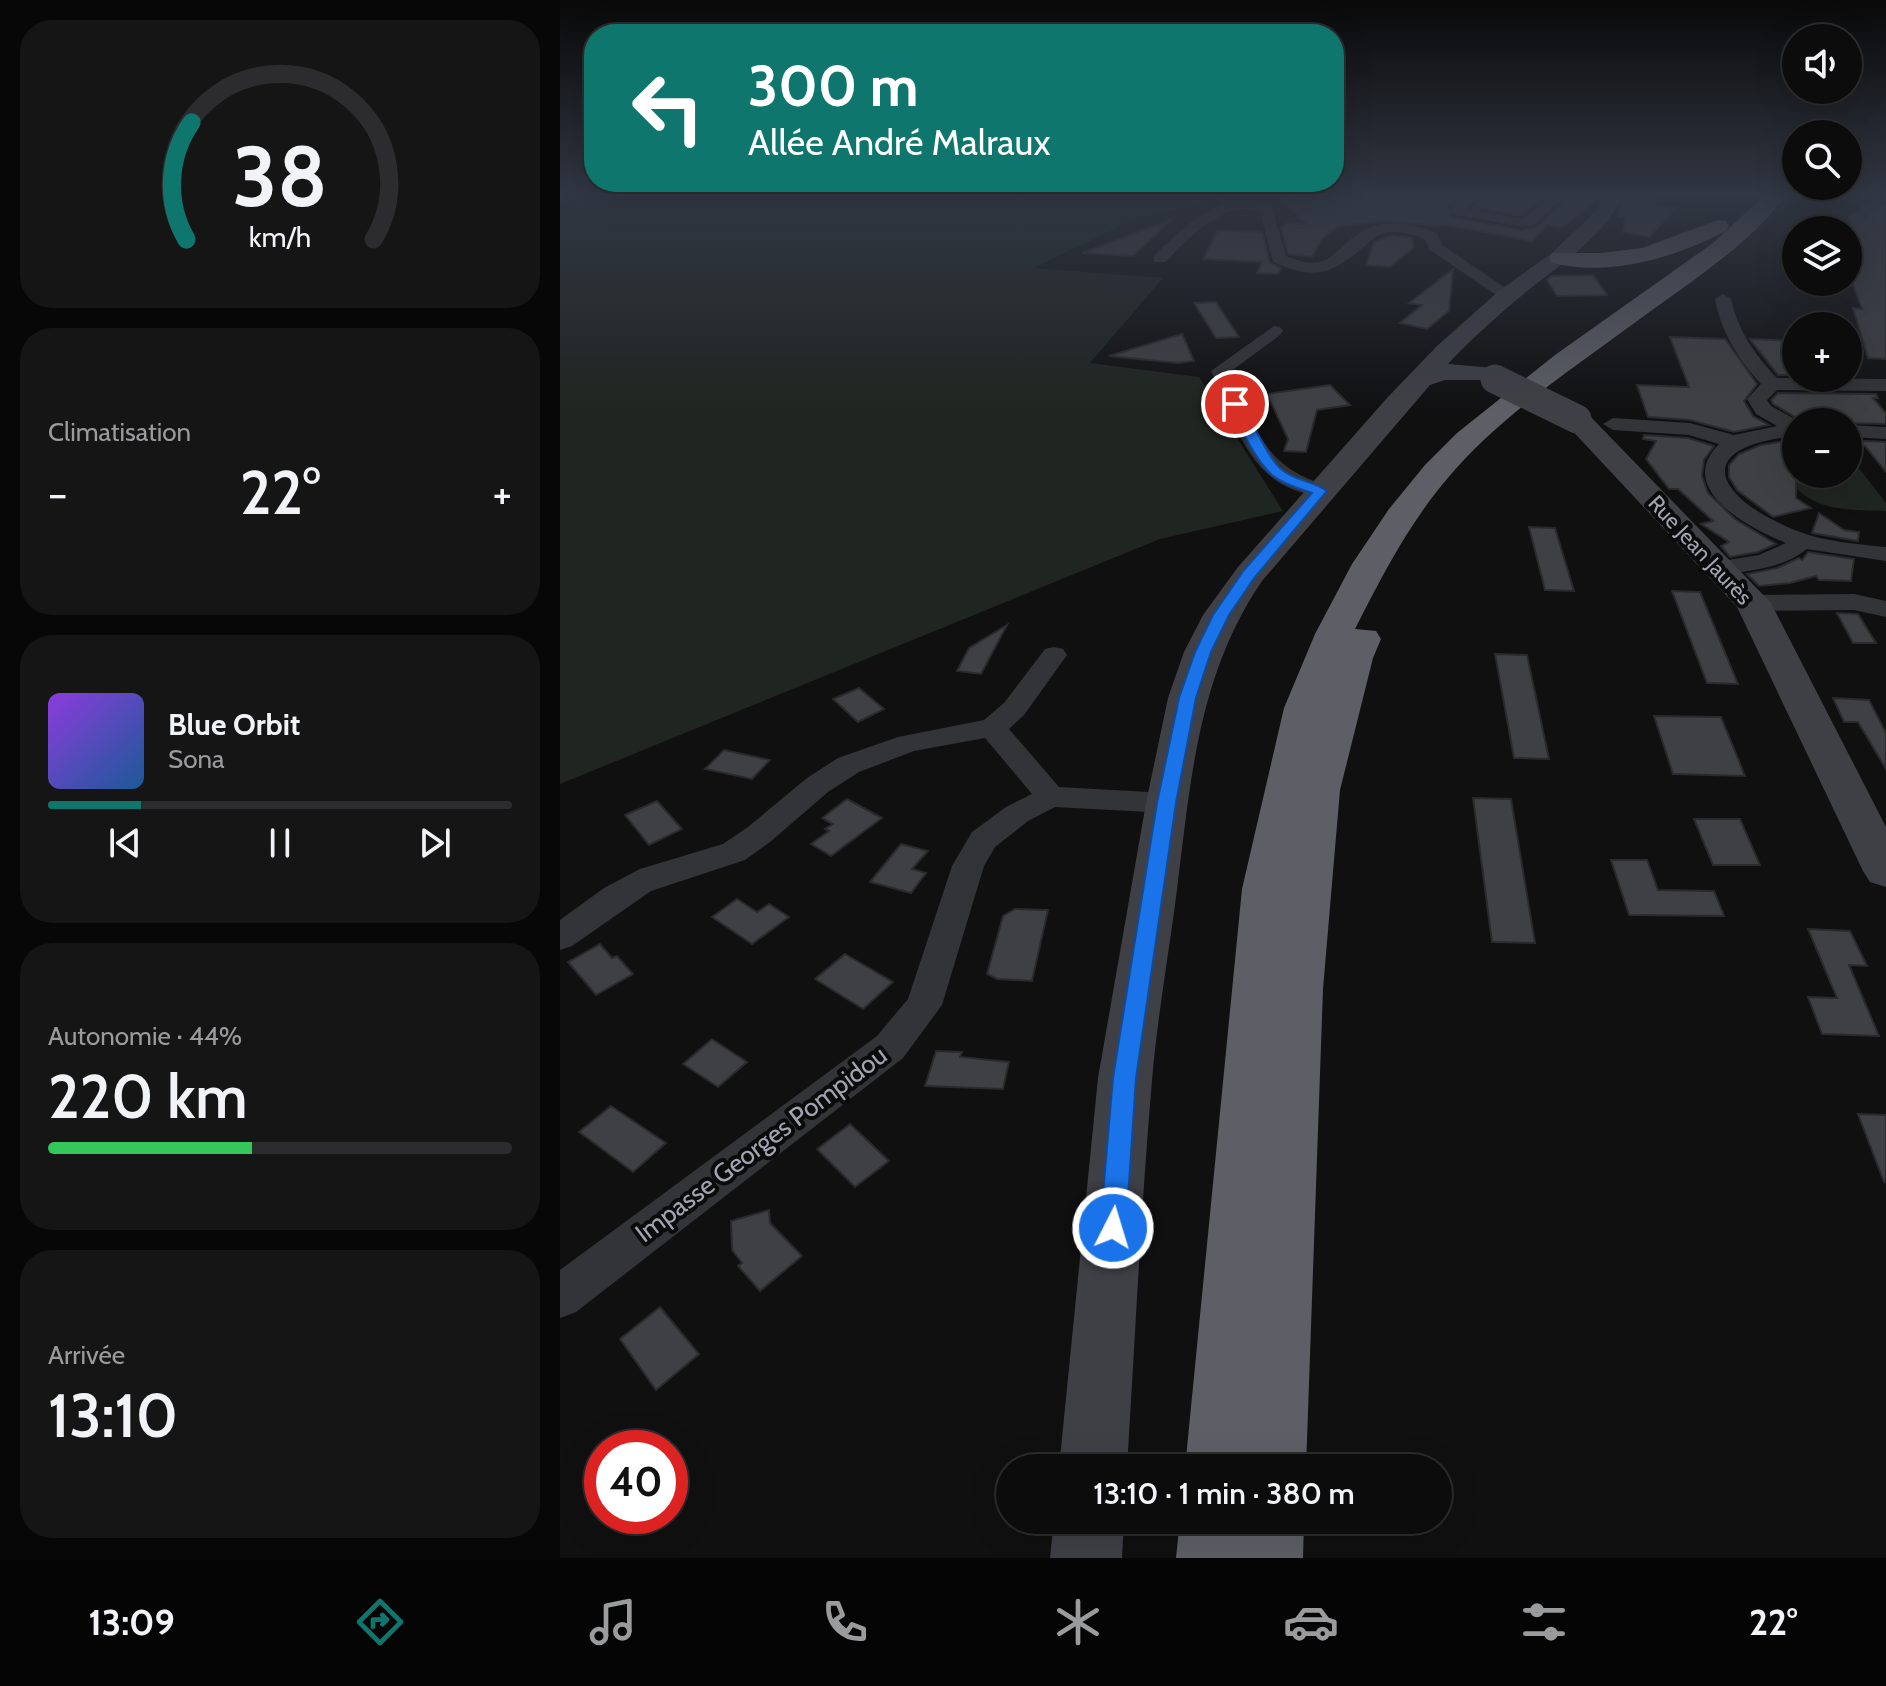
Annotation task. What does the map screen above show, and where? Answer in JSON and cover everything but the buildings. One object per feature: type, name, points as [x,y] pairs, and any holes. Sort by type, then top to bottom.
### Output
[{"type":"highway","points":[[1222,1454],[1266,889],[1305,708],[1334,634],[1370,564],[1401,516],[1436,472],[1468,439],[1565,361],[1694,268]]},
{"type":"highway","points":[[1271,1454],[1297,989],[1314,821],[1318,790],[1353,658],[1375,606],[1401,559],[1444,495],[1492,441],[1564,380],[1717,268]]},
{"type":"highway","points":[[1214,1558],[1216,1534]]},
{"type":"highway","points":[[1265,1558],[1266,1534]]},
{"type":"street","points":[[1466,268],[1508,295]]},
{"type":"street","points":[[1094,1454],[1125,1078],[1167,803],[1187,698],[1209,639],[1221,615],[1250,574],[1420,379],[1508,295],[1546,268]]},
{"type":"street","points":[[1723,299],[1725,313],[1737,339],[1772,384]]},
{"type":"street","points":[[1274,331],[1220,371],[1244,425],[1275,471],[1294,483],[1320,491]]},
{"type":"street","name":"Rue Jean Jaurès","points":[[1456,342],[1490,376],[1577,419],[1753,603],[1881,851]]},
{"type":"street","points":[[1420,379],[1444,372],[1490,376]]},
{"type":"street","points":[[1782,421],[1763,410],[1757,399],[1761,391],[1772,384],[1886,385]]},
{"type":"street","points":[[1613,424],[1690,429],[1735,442],[1782,431]]},
{"type":"street","points":[[1862,432],[1886,433]]},
{"type":"street","points":[[1735,442],[1716,462],[1714,473],[1718,487],[1750,518],[1802,541],[1886,554]]},
{"type":"street","points":[[1718,568],[1776,558],[1802,541]]},
{"type":"street","points":[[1753,603],[1854,602],[1886,609]]},
{"type":"street","points":[[560,937],[653,877],[697,866],[750,842],[828,777],[850,765],[910,742],[992,728],[1014,709],[1054,655]]},
{"type":"street","points":[[992,728],[1023,761],[1050,797],[1167,803]]},
{"type":"street","name":"Impasse Georges Pompidou","points":[[560,1297],[890,1047],[924,1005],[968,866],[983,840],[1017,814],[1050,797]]},
{"type":"street","points":[[1086,1558],[1088,1534]]},
{"type":"shaded area","points":[[560,268],[1035,268],[1163,278],[1090,363],[1199,377],[1283,511],[1160,539],[560,784]]},
{"type":"shaded area","points":[[1862,472],[1886,503],[1886,511],[1820,504],[1797,488],[1862,488]]},
{"type":"route","points":[[1113,1228],[1125,1078],[1167,803],[1187,698],[1203,652],[1221,615],[1250,574],[1320,491],[1294,483],[1275,471],[1244,425],[1235,404]]}]
